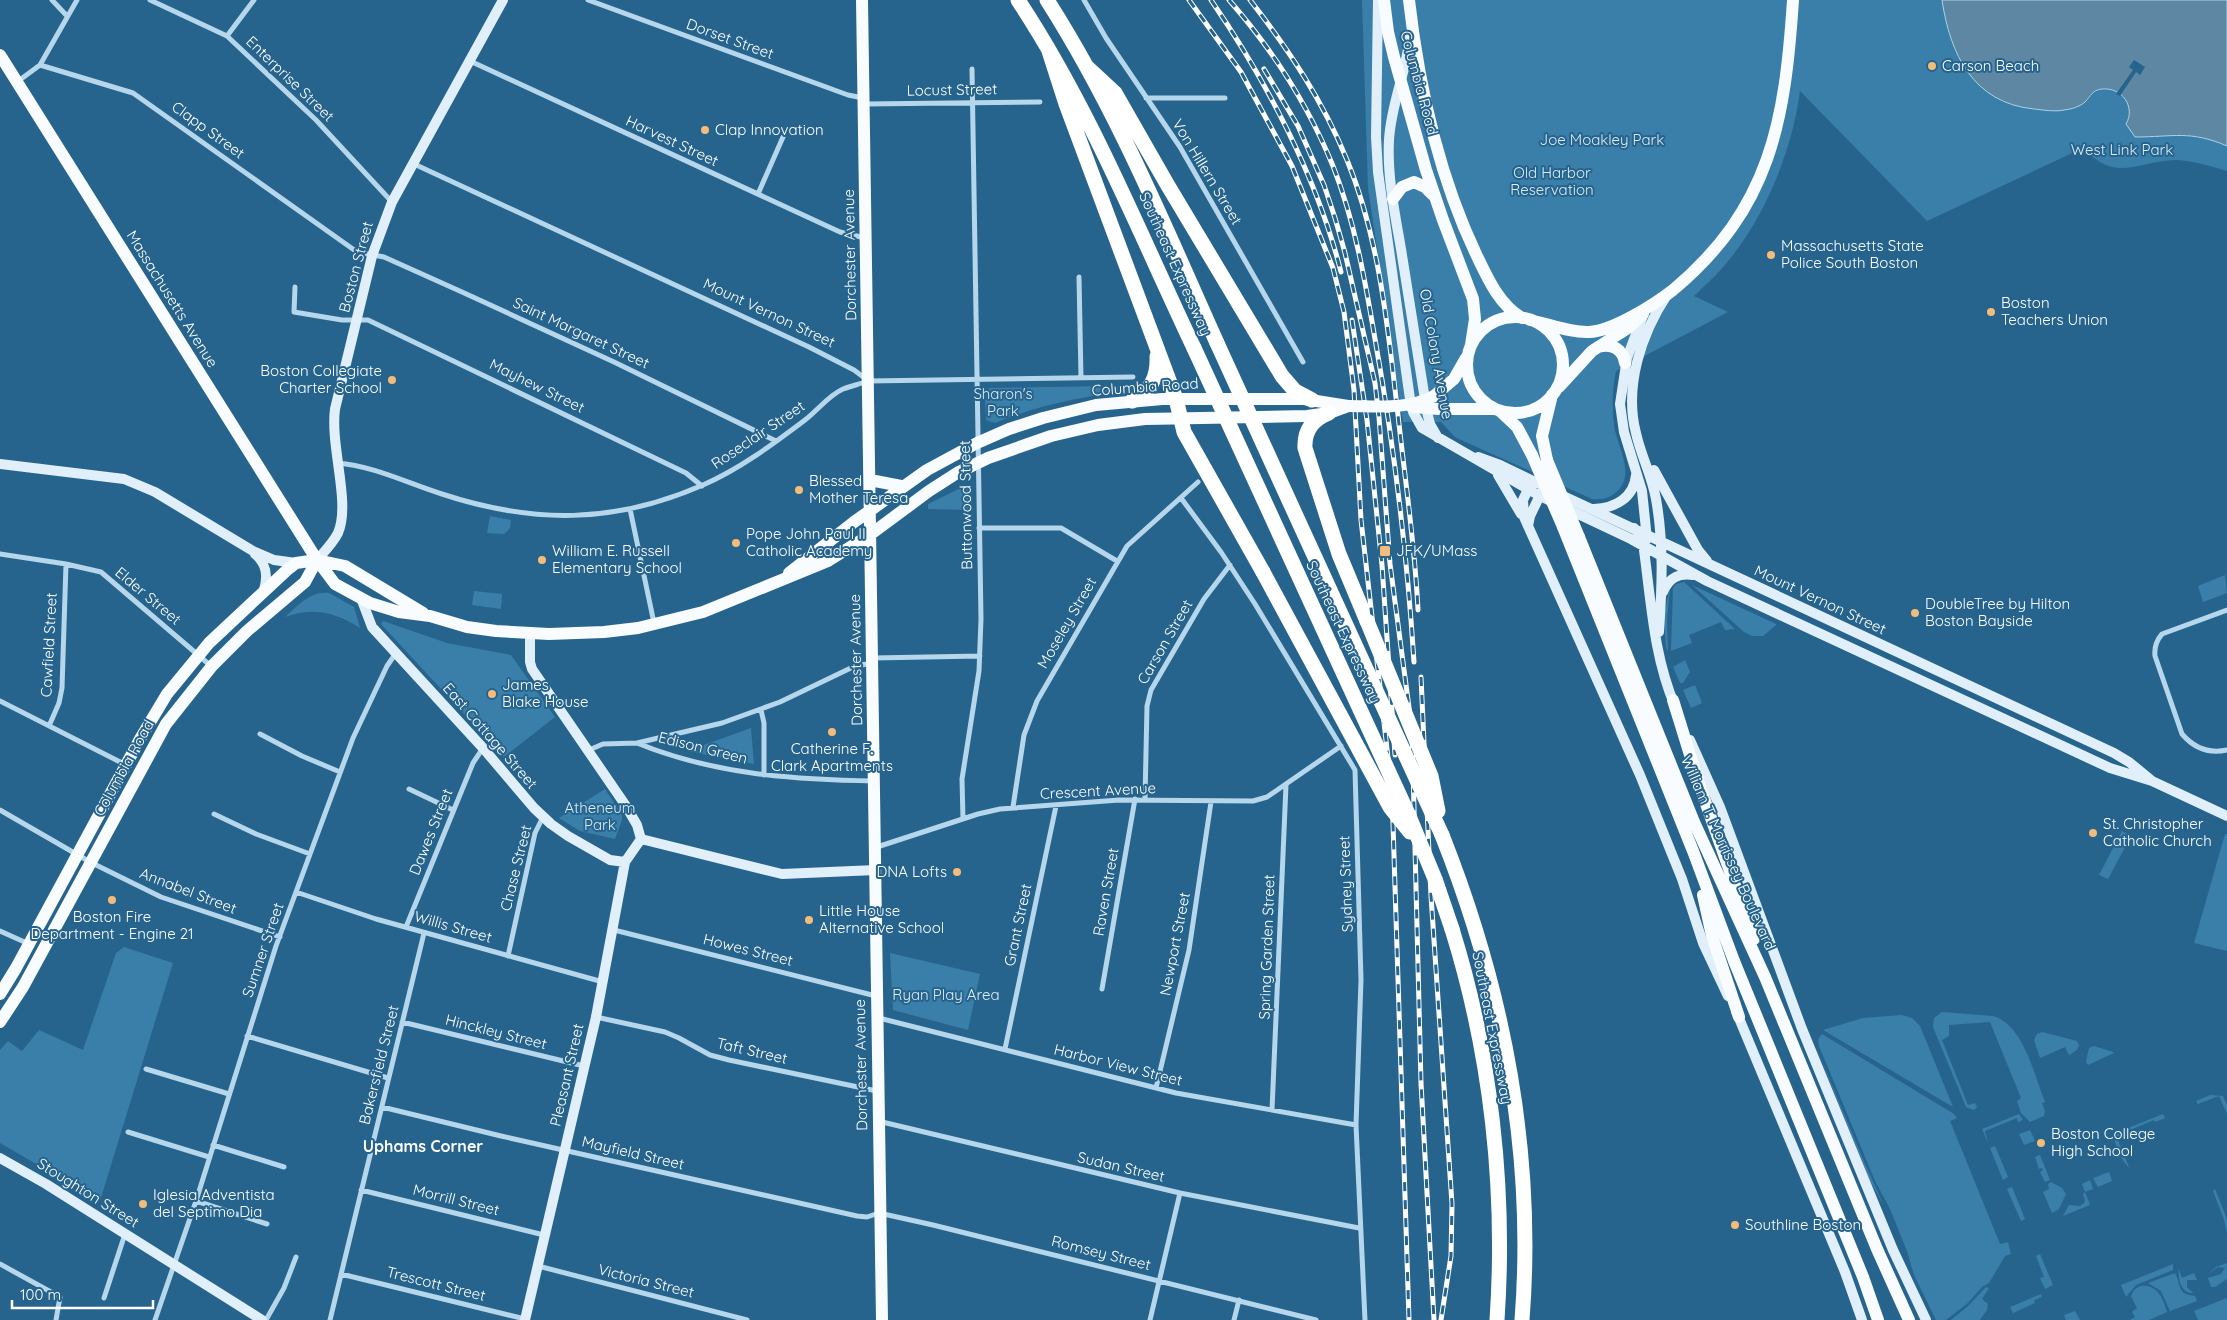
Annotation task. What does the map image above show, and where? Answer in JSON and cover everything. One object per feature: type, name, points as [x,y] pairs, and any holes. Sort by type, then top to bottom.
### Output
[{"type":"highway","name":"Southeast Expressway","points":[[1018,0],[1048,48],[1098,138],[1422,848],[1452,929],[1474,1014],[1491,1115],[1499,1207],[1498,1320]]},
{"type":"highway","name":"Southeast Expressway","points":[[1047,0],[1087,67],[1131,154],[1442,835],[1475,927],[1498,1009],[1515,1109],[1524,1211],[1522,1320]]},
{"type":"highway","points":[[1048,48],[1066,104],[1176,399],[1184,432],[1263,572],[1390,808],[1422,848]]},
{"type":"highway","points":[[1087,67],[1115,93],[1282,376],[1295,391],[1312,400]]},
{"type":"highway","points":[[1132,401],[1145,392],[1155,379],[1158,366],[1155,345]]},
{"type":"highway","points":[[1329,413],[1320,417],[1311,425],[1306,433],[1305,443],[1346,574],[1431,776],[1442,835]]},
{"type":"main road","name":"Dorchester Avenue","points":[[862,0],[882,1320]]},
{"type":"main road","name":"Columbia Road","points":[[1384,0],[1388,32],[1400,80],[1434,196],[1473,298],[1474,319],[1470,349],[1454,379],[1434,396],[1418,403],[1402,406]]},
{"type":"main road","name":"Old Colony Avenue","points":[[1409,0],[1411,14]]},
{"type":"main road","points":[[1646,310],[1590,332],[1526,319],[1505,319],[1492,323],[1478,334],[1470,349],[1467,368],[1471,386],[1480,398],[1497,410],[1513,413],[1528,411],[1541,405],[1596,348],[1628,328],[1646,310],[1706,260],[1720,244],[1744,208],[1765,165],[1776,132],[1782,106],[1793,0]]},
{"type":"main road","name":"Columbia Road","points":[[1411,14],[1428,112],[1456,209],[1492,285],[1504,302],[1526,319]]},
{"type":"main road","name":"Massachusetts Avenue","points":[[0,55],[316,560]]},
{"type":"main road","points":[[1393,199],[1402,187],[1414,182],[1425,187],[1434,196]]},
{"type":"main road","points":[[1526,319],[1550,333],[1561,352],[1562,371],[1553,394]]},
{"type":"main road","points":[[1596,348],[1606,345],[1614,347],[1622,354],[1625,363]]},
{"type":"main road","name":"William T. Morrissey Boulevard","points":[[1553,394],[1542,436],[1547,460],[1691,814],[1765,977],[1883,1264],[1909,1320]]},
{"type":"main road","name":"Columbia Road","points":[[783,578],[829,540],[870,512],[901,486],[927,470],[977,443],[1009,429],[1061,412],[1096,405],[1176,399],[1312,400],[1348,406],[1402,406],[1439,410],[1497,410]]},
{"type":"main road","name":"Columbia Road","points":[[316,560],[334,584],[361,598],[389,609],[430,616],[481,629],[530,634],[604,632],[654,625],[711,610],[751,594],[783,578],[828,561],[871,534],[929,491],[978,462],[1043,438],[1086,427],[1134,420],[1299,416],[1329,413],[1348,406]]},
{"type":"main road","name":"William T. Morrissey Boulevard","points":[[1497,410],[1514,423],[1532,455],[1563,527],[1693,851],[1734,961],[1857,1262],[1878,1320]]},
{"type":"main road","points":[[870,480],[901,486]]},
{"type":"main road","name":"Columbia Road","points":[[0,1022],[23,987],[157,739],[176,710],[212,666],[254,625],[305,582],[316,560]]},
{"type":"main road","name":"Columbia Road","points":[[0,994],[167,694],[198,654],[264,590],[296,564],[316,560],[345,566],[430,616]]},
{"type":"main road","points":[[1673,700],[1703,795],[1746,914],[1765,977]]},
{"type":"main road","points":[[1693,851],[1712,936],[1740,1017]]},
{"type":"street","points":[[52,0],[67,16]]},
{"type":"street","points":[[17,82],[40,65],[77,0]]},
{"type":"street","name":"Enterprise Street","points":[[150,0],[227,36],[316,120],[392,202]]},
{"type":"street","points":[[227,36],[254,0]]},
{"type":"street","name":"Boston Street","points":[[316,560],[331,544],[340,525],[342,505],[333,433],[335,410],[372,256],[392,202],[503,0]]},
{"type":"street","name":"Dorset Street","points":[[588,0],[864,101]]},
{"type":"street","name":"Von Hillern Street","points":[[1084,0],[1146,98],[1180,147],[1302,362]]},
{"type":"street","name":"Old Colony Avenue","points":[[1378,0],[1376,41],[1378,164],[1408,390],[1418,424],[1425,431],[1440,440]]},
{"type":"street","name":"Old Colony Avenue","points":[[1411,14],[1409,50],[1393,108],[1389,142],[1393,199],[1427,412],[1430,424],[1440,440]]},
{"type":"street","name":"Harvest Street","points":[[469,61],[840,232],[866,238]]},
{"type":"street","name":"Clapp Street","points":[[40,65],[133,93],[344,244],[357,252],[372,256]]},
{"type":"street","name":"Buttonwood Street","points":[[963,819],[962,779],[980,656],[972,69]]},
{"type":"street","points":[[1146,98],[1225,98]]},
{"type":"street","name":"Locust Street","points":[[864,101],[1040,102]]},
{"type":"street","points":[[758,194],[782,136]]},
{"type":"street","name":"Mount Vernon Street","points":[[414,164],[809,348],[854,370],[868,381]]},
{"type":"street","name":"Saint Margaret Street","points":[[372,256],[384,257],[462,292],[623,366],[776,441]]},
{"type":"street","points":[[1079,277],[1081,378]]},
{"type":"street","name":"Mayhew Street","points":[[295,286],[294,312],[342,320],[357,318],[368,320],[686,473],[702,486]]},
{"type":"street","points":[[1669,292],[1651,325],[1636,369],[1632,405],[1639,444],[1698,550],[1718,569]]},
{"type":"street","points":[[1646,310],[1636,330],[1625,363],[1620,395],[1621,417],[1643,498],[1647,534],[1650,544],[1662,557]]},
{"type":"street","points":[[868,381],[1133,377]]},
{"type":"street","name":"Roseclair Street","points":[[337,463],[384,473],[475,505],[509,512],[564,515],[592,514],[630,509],[668,499],[702,486],[740,465],[776,441],[806,419],[837,392],[868,381]]},
{"type":"street","name":"Mount Vernon Street","points":[[1440,440],[1470,455],[1494,471],[1542,491],[1696,576],[2110,768],[2152,780],[2227,816]]},
{"type":"street","name":"William T. Morrissey Boulevard","points":[[1639,444],[1654,487],[1661,541],[1662,595],[1658,647]]},
{"type":"street","name":"Mount Vernon Street","points":[[1470,455],[1494,462],[1530,485]]},
{"type":"street","points":[[0,464],[60,472],[102,474],[132,481],[155,492],[252,551],[274,560],[296,564]]},
{"type":"street","points":[[1592,509],[1614,506],[1625,498],[1634,484],[1636,469]]},
{"type":"street","points":[[1494,471],[1506,485],[1528,527],[1640,775],[1682,879],[1712,965],[1740,1017],[1862,1320]]},
{"type":"street","name":"Moseley Street","points":[[1013,808],[1024,735],[1031,712],[1117,561],[1134,539],[1198,482]]},
{"type":"street","points":[[1528,527],[1522,506],[1530,485]]},
{"type":"street","points":[[1528,527],[1530,516],[1542,491]]},
{"type":"street","name":"Mount Vernon Street","points":[[1542,491],[1592,509],[1634,528],[2114,754],[2129,762],[2152,780]]},
{"type":"street","name":"Sydney Street","points":[[1181,498],[1230,565],[1355,770],[1361,980],[1356,1125],[1365,1320]]},
{"type":"street","points":[[630,509],[654,625]]},
{"type":"street","points":[[979,528],[1061,528],[1117,561]]},
{"type":"street","name":"William T. Morrissey Boulevard","points":[[1634,528],[1640,535],[1644,546],[1651,611],[1658,647],[1673,700],[1720,806],[1797,1016],[1899,1266],[1926,1320]]},
{"type":"street","points":[[252,551],[266,568],[264,590]]},
{"type":"street","name":"Elder Street","points":[[0,554],[98,571],[212,666]]},
{"type":"street","name":"Cawfield Street","points":[[49,726],[59,703],[62,688],[66,564]]},
{"type":"street","name":"Carson Street","points":[[1145,799],[1147,706],[1150,690],[1204,599],[1230,565]]},
{"type":"street","points":[[1662,595],[1666,585],[1673,578],[1684,575],[1696,576]]},
{"type":"street","name":"East Cottage Street","points":[[361,598],[369,623],[543,817],[564,833],[610,860],[625,862]]},
{"type":"street","points":[[2227,610],[2162,634],[2154,648],[2155,656],[2182,734],[2190,743],[2199,748],[2211,751],[2227,750]]},
{"type":"street","points":[[530,634],[529,657],[532,669],[590,750],[629,810],[637,825],[641,839],[782,874],[876,870]]},
{"type":"street","name":"Sumner Street","points":[[155,1320],[175,1265],[247,1036],[296,892],[361,719],[386,666],[396,653]]},
{"type":"street","name":"Edison Green","points":[[590,750],[603,744],[637,743],[698,730],[761,710],[850,668],[872,661],[980,656]]},
{"type":"street","points":[[0,701],[126,765]]},
{"type":"street","name":"Edison Green","points":[[761,710],[764,723],[764,775]]},
{"type":"street","points":[[260,734],[302,756],[340,772]]},
{"type":"street","name":"Edison Green","points":[[637,743],[694,762],[764,775],[797,779],[874,780]]},
{"type":"street","name":"Crescent Avenue","points":[[876,847],[989,811],[1013,808],[1135,799],[1253,802],[1267,797],[1286,785],[1341,746]]},
{"type":"street","name":"Dawes Street","points":[[406,927],[474,758],[483,748]]},
{"type":"street","name":"Spring Garden Street","points":[[1272,1110],[1286,785]]},
{"type":"street","points":[[409,789],[453,810]]},
{"type":"street","name":"Raven Street","points":[[1102,989],[1135,799]]},
{"type":"street","name":"Newport Street","points":[[1156,1088],[1189,950],[1211,802]]},
{"type":"street","name":"Grant Street","points":[[1005,1049],[1056,806]]},
{"type":"street","name":"Annabel Street","points":[[0,810],[90,862],[168,900],[280,937]]},
{"type":"street","points":[[214,814],[256,834],[310,854]]},
{"type":"street","name":"Chase Street","points":[[508,956],[536,833],[543,817]]},
{"type":"street","name":"Pleasant Street","points":[[525,1319],[596,1017],[614,930],[625,862],[641,839]]},
{"type":"street","name":"Willis Street","points":[[296,892],[424,933],[603,982]]},
{"type":"street","name":"Howes Street","points":[[614,930],[876,996]]},
{"type":"street","points":[[0,931],[29,944]]},
{"type":"street","name":"Bakersfield Street","points":[[330,1320],[424,933]]},
{"type":"street","name":"Taft Street","points":[[596,1017],[665,1032],[710,1055],[729,1060],[878,1091]]},
{"type":"street","name":"Harbor View Street","points":[[877,1018],[1156,1088],[1356,1125]]},
{"type":"street","name":"Hinckley Street","points":[[402,1022],[584,1067]]},
{"type":"street","points":[[247,1036],[388,1078]]},
{"type":"street","points":[[146,1069],[229,1094]]},
{"type":"street","name":"Mayfield Street","points":[[382,1106],[565,1151],[856,1216],[867,1217],[879,1213]]},
{"type":"street","name":"Sudan Street","points":[[878,1121],[1180,1193],[1360,1228]]},
{"type":"street","points":[[128,1132],[209,1157]]},
{"type":"street","points":[[213,1145],[284,1167]]},
{"type":"street","name":"Stoughton Street","points":[[0,1158],[262,1320]]},
{"type":"street","name":"Morrill Street","points":[[361,1190],[545,1235]]},
{"type":"street","points":[[1150,1320],[1180,1193]]},
{"type":"street","points":[[196,1201],[267,1224]]},
{"type":"street","name":"Romsey Street","points":[[879,1213],[1316,1320]]},
{"type":"street","points":[[104,1298],[125,1234]]},
{"type":"street","points":[[266,1320],[282,1292],[296,1257]]},
{"type":"street","points":[[0,1264],[60,1297],[56,1320]]},
{"type":"street","name":"Victoria Street","points":[[538,1266],[747,1320]]},
{"type":"street","name":"Trescott Street","points":[[341,1274],[525,1319]]},
{"type":"street","points":[[1234,1320],[1238,1300]]},
{"type":"green space","name":"Old Harbor Reservation","points":[[1362,0],[1942,0],[1954,48],[1969,73],[2087,101],[2093,93],[2101,89],[2117,92],[2124,97],[2128,105],[2129,114],[2126,124],[2135,136],[2181,135],[2214,141],[2227,146],[2227,171],[2181,160],[2160,161],[2126,168],[2116,168],[2095,159],[2083,148],[1927,221],[1800,91],[1796,114],[1783,161],[1764,206],[1752,228],[1721,270],[1694,296],[1728,312],[1616,371],[1613,391],[1613,418],[1624,461],[1625,479],[1621,487],[1611,496],[1603,499],[1592,499],[1455,437],[1441,422],[1403,422],[1368,188]]},
{"type":"green space","name":"Sharon's Park","points":[[1117,386],[1133,389],[1046,406],[995,423],[986,420],[985,392],[990,388]]},
{"type":"green space","points":[[965,486],[971,491],[972,510],[928,509],[928,504]]},
{"type":"green space","points":[[490,516],[511,520],[510,528],[504,534],[487,533]]},
{"type":"green space","points":[[2225,575],[2227,593],[2203,602],[2198,586]]},
{"type":"green space","points":[[1684,582],[1735,629],[1725,630],[1721,622],[1689,635],[1692,643],[1671,651],[1673,588],[1676,584]]},
{"type":"green space","points":[[1692,585],[1776,625],[1763,636],[1752,636],[1744,632]]},
{"type":"green space","points":[[1670,587],[1667,620],[1668,651],[1666,648],[1664,616]]},
{"type":"green space","points":[[474,591],[502,594],[501,609],[472,605]]},
{"type":"green space","points":[[329,593],[354,607],[360,628],[342,618],[324,613],[305,612],[285,617],[310,597],[316,594]]},
{"type":"green space","points":[[383,621],[447,643],[511,655],[555,717],[504,757],[381,624]]},
{"type":"green space","points":[[1685,660],[1690,672],[1683,683],[1680,683],[1673,667]]},
{"type":"green space","points":[[1695,685],[1702,703],[1691,708],[1683,690]]},
{"type":"green space","points":[[751,728],[754,764],[687,751]]},
{"type":"green space","name":"Atheneum Park","points":[[605,789],[622,815],[615,839],[580,831],[559,818]]},
{"type":"green space","points":[[2122,831],[2131,836],[2108,879],[2099,875]]},
{"type":"green space","points":[[2225,834],[2227,834],[2227,951],[2194,943]]},
{"type":"green space","points":[[124,947],[173,963],[100,1201],[0,1143],[0,1050],[8,1041],[22,1051],[39,1030],[83,1050],[116,953]]},
{"type":"green space","name":"Ryan Play Area","points":[[890,953],[980,974],[968,1030],[893,1010]]},
{"type":"green space","points":[[1942,1012],[1993,1016],[2004,1021],[2013,1029],[2032,1065],[2045,1102],[2042,1103],[2045,1111],[2044,1116],[2030,1122],[2021,1113],[2017,1101],[2021,1098],[1990,1022],[1949,1025],[1949,1036],[1942,1040],[1968,1105],[1975,1103],[1977,1107],[1974,1110],[1966,1107],[1933,1027],[1934,1018]]},
{"type":"green space","points":[[1902,1015],[1912,1018],[1920,1026],[1953,1107],[1823,1030],[1863,1018]]},
{"type":"green space","points":[[2042,1032],[2077,1041],[2079,1045],[2077,1050],[2069,1055],[2065,1047],[2040,1058],[2034,1040],[2037,1034]]},
{"type":"green space","points":[[1822,1034],[1954,1114],[1957,1118],[1950,1121],[2000,1244],[2008,1242],[2011,1254],[2005,1256],[1989,1283],[1982,1287],[1968,1303],[1946,1320],[1936,1320],[1914,1275],[1907,1251],[1890,1209],[1875,1181],[1819,1046],[1818,1039]]},
{"type":"green space","points":[[1814,1042],[1863,1159],[1884,1206],[1869,1179]]},
{"type":"green space","points":[[2094,1046],[2114,1053],[2088,1065],[2086,1062],[2089,1048]]},
{"type":"green space","points":[[2210,1095],[2223,1096],[2227,1105],[2227,1114],[2219,1096],[2198,1104],[2196,1101]]},
{"type":"green space","points":[[2019,1114],[2023,1120],[2018,1122],[2017,1118],[1985,1131],[1988,1143],[1982,1129]]},
{"type":"green space","points":[[2163,1114],[2165,1118],[2155,1122],[2154,1120],[2129,1132],[2128,1128]]},
{"type":"green space","points":[[2030,1130],[2035,1141],[2024,1145],[2019,1134]]},
{"type":"green space","points":[[2119,1132],[2120,1136],[2117,1138],[2129,1167],[2121,1157],[2115,1143],[2114,1135]]},
{"type":"green space","points":[[1995,1146],[2008,1177],[2003,1180],[1990,1148]]},
{"type":"green space","points":[[2040,1155],[2050,1180],[2045,1182],[2040,1172],[2043,1170],[2039,1169],[2035,1157]]},
{"type":"green space","points":[[2109,1172],[2112,1181],[2098,1187],[2093,1178]]},
{"type":"green space","points":[[2090,1180],[2093,1189],[2085,1192],[2082,1184]]},
{"type":"green space","points":[[2051,1182],[2062,1188],[2066,1194],[2059,1209],[2052,1213],[2043,1192],[2049,1189],[2048,1184]]},
{"type":"green space","points":[[2012,1187],[2025,1219],[2021,1221],[2007,1189]]},
{"type":"green space","points":[[2215,1189],[2227,1219],[2227,1234],[2213,1191]]},
{"type":"green space","points":[[2085,1192],[2090,1205],[2063,1216],[2069,1205],[2080,1206],[2084,1203],[2083,1195]]},
{"type":"green space","points":[[2040,1254],[2053,1285],[2045,1289],[2040,1278],[2044,1277],[2036,1256]]},
{"type":"green space","points":[[2227,1263],[2227,1279],[2215,1287],[2211,1287],[2208,1278],[2221,1274],[2225,1268],[2218,1267],[2207,1275],[2216,1267]]},
{"type":"green space","points":[[2173,1264],[2173,1270],[2136,1285],[2126,1297],[2121,1285]]},
{"type":"green space","points":[[2179,1269],[2182,1278],[2194,1273],[2197,1280],[2187,1280],[2187,1287],[2193,1293],[2186,1291],[2181,1285]]},
{"type":"green space","points":[[2175,1273],[2180,1289],[2189,1295],[2195,1296],[2197,1301],[2170,1311],[2161,1291],[2148,1283]]},
{"type":"green space","points":[[2140,1286],[2151,1287],[2155,1290],[2161,1297],[2167,1312],[2149,1320],[2130,1320],[2135,1317],[2132,1312],[2137,1308],[2131,1296],[2134,1290]]},
{"type":"green space","points":[[1986,1287],[1989,1288],[1982,1299],[1988,1304],[1987,1310],[1980,1320],[1951,1320],[1968,1306]]},
{"type":"green space","points":[[2041,1294],[2042,1297],[2034,1300],[2035,1303],[2013,1313],[2010,1307]]},
{"type":"green space","points":[[2227,1298],[2227,1320],[2198,1320],[2194,1311]]},
{"type":"green space","points":[[2075,1311],[2080,1320],[2066,1320],[2064,1315]]},
{"type":"shaded area","points":[[1942,0],[2227,0],[2227,146],[2192,136],[2135,137],[2126,124],[2129,118],[2129,111],[2125,99],[2116,91],[2109,89],[2096,91],[2078,106],[2057,111],[2013,105],[1995,97],[1980,86],[1968,73],[1959,57],[1951,39]]},
{"type":"pier","points":[[2134,60],[2145,67],[2140,75],[2136,72],[2120,96],[2116,94],[2133,70],[2129,67]]},
{"type":"railway","points":[[1189,0],[1241,72],[1292,166],[1333,268],[1344,312],[1354,390],[1361,520],[1392,793],[1409,1320]]},
{"type":"railway","points":[[1211,0],[1251,63],[1288,130],[1318,201],[1331,236],[1341,272]]},
{"type":"railway","points":[[1229,0],[1275,58],[1301,100],[1333,166],[1347,208],[1363,273],[1394,459],[1408,580],[1414,662]]},
{"type":"railway","points":[[1250,0],[1292,57],[1327,117],[1347,160],[1367,222],[1375,253],[1386,318],[1412,537],[1418,610]]},
{"type":"railway","points":[[1264,69],[1298,126],[1324,185],[1345,253],[1375,383],[1390,564],[1412,730],[1421,1083],[1434,1320]]},
{"type":"railway","points":[[1352,320],[1367,420],[1382,565],[1395,755]]},
{"type":"railway","points":[[1421,677],[1431,896],[1452,1204],[1451,1256],[1441,1320]]},
{"type":"place","name":"Carson Beach","points":[[1932,66]]},
{"type":"place","name":"Clap Innovation","points":[[705,130]]},
{"type":"place","name":"Massachusetts State Police South Boston","points":[[1771,255]]},
{"type":"place","name":"Boston Teachers Union","points":[[1991,312]]},
{"type":"place","name":"Boston Collegiate Charter School","points":[[392,380]]},
{"type":"place","name":"Blessed Mother Teresa","points":[[799,490]]},
{"type":"place","name":"Pope John Paul II Catholic Academy","points":[[736,543]]},
{"type":"place","name":"JFK/UMass","points":[[1385,551]]},
{"type":"place","name":"William E. Russell Elementary School","points":[[542,560]]},
{"type":"place","name":"DoubleTree by Hilton Boston Bayside","points":[[1915,613]]},
{"type":"place","name":"James Blake House","points":[[492,694]]},
{"type":"place","name":"Catherine F. Clark Apartments","points":[[832,732]]},
{"type":"place","name":"St. Christopher Catholic Church","points":[[2093,833]]},
{"type":"place","name":"DNA Lofts","points":[[957,872]]},
{"type":"place","name":"Boston Fire Department - Engine 21","points":[[112,900]]},
{"type":"place","name":"Little House Alternative School","points":[[809,920]]},
{"type":"place","name":"Boston College High School","points":[[2041,1143]]},
{"type":"place","name":"Iglesia Adventista del Septimo Dia","points":[[143,1204]]},
{"type":"place","name":"Southline Boston","points":[[1735,1225]]},
{"type":"district","name":"Uphams Corner","points":[[423,1146]]},
{"type":"park label","name":"Joe Moakley Park","points":[[1602,140]]},
{"type":"park label","name":"West Link Park","points":[[2122,150]]}]
